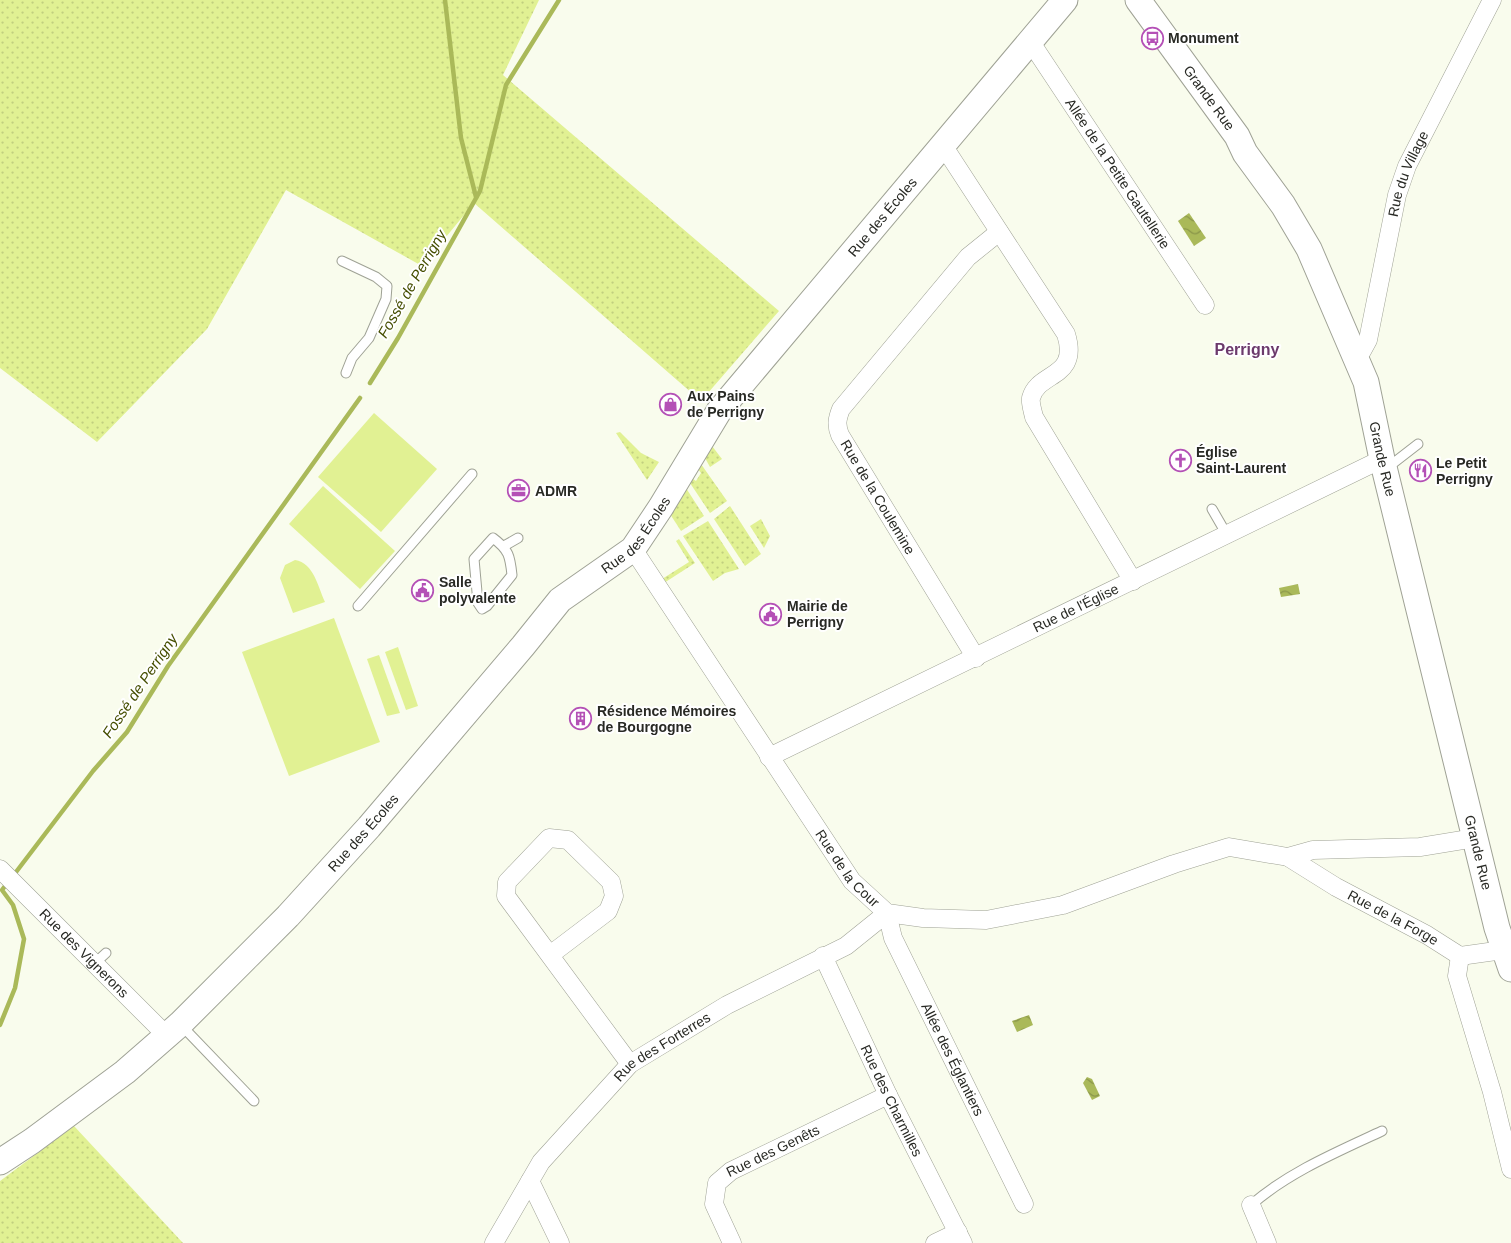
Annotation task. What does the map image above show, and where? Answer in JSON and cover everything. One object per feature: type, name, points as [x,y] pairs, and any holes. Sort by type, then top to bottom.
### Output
[{"type":"main road","name":"Rue des Écoles","points":[[0,1162],[32,1141],[125,1072],[174,1030],[288,916],[370,827],[560,600],[633,549],[661,507],[719,411],[1065,0]]},
{"type":"main road","name":"Grande Rue","points":[[1138,0],[1237,136],[1245,153],[1295,224],[1309,249],[1366,382],[1383,464],[1475,838],[1507,959]]},
{"type":"street","name":"Rue du Village","points":[[1355,355],[1362,352],[1368,340],[1397,195],[1407,166],[1492,0]]},
{"type":"street","name":"Allée de la Petite Gautellerie","points":[[1030,41],[1206,305]]},
{"type":"street","points":[[942,147],[948,153],[1066,334],[1069,346],[1067,362],[1055,374],[1037,387],[1031,399],[1034,417],[1133,580]]},
{"type":"street","name":"Rue de la Coulemine","points":[[976,658],[840,436],[836,426],[841,409],[968,257],[999,232]]},
{"type":"street","name":"Rue de l'Église","points":[[770,758],[1133,580],[1383,464]]},
{"type":"street","name":"Rue de la Cour","points":[[633,549],[852,882],[887,913],[924,918],[986,920],[1063,905],[1174,864],[1230,847],[1288,857]]},
{"type":"street","points":[[550,955],[608,911],[614,896],[611,882],[568,840],[549,838],[507,882],[506,896],[630,1064]]},
{"type":"street","points":[[1288,857],[1314,850],[1420,847],[1475,838]]},
{"type":"street","name":"Rue de la Forge","points":[[1288,857],[1336,887],[1427,935],[1460,956]]},
{"type":"street","name":"Rue des Vignerons","points":[[8,877],[100,959],[174,1030]]},
{"type":"street","name":"Rue des Forterres","points":[[494,1243],[541,1162],[630,1064],[727,1005],[846,946],[887,913]]},
{"type":"street","name":"Allée des Églantiers","points":[[887,913],[893,938],[1024,1204]]},
{"type":"street","name":"Rue des Charmilles","points":[[824,956],[888,1095],[960,1238]]},
{"type":"street","points":[[1507,959],[1460,956],[1457,976],[1492,1092],[1511,1169]]},
{"type":"street","name":"Rue des Genêts","points":[[732,1243],[714,1204],[717,1183],[730,1171],[888,1095]]},
{"type":"street","points":[[530,1181],[560,1243]]},
{"type":"street","points":[[1251,1205],[1267,1243]]},
{"type":"street","points":[[936,1243],[960,1238]]},
{"type":"lane","points":[[342,261],[376,277],[386,286],[386,299],[368,338],[352,358],[346,373]]},
{"type":"lane","points":[[1383,464],[1418,444]]},
{"type":"lane","points":[[358,606],[472,474]]},
{"type":"lane","points":[[1212,509],[1227,535]]},
{"type":"lane","points":[[493,538],[504,546],[510,558],[512,575],[487,606],[482,609],[478,603],[474,559],[493,538]]},
{"type":"lane","points":[[504,546],[518,538]]},
{"type":"lane","points":[[174,1030],[254,1101]]},
{"type":"lane","points":[[1251,1205],[1271,1188],[1326,1158],[1382,1131]]},
{"type":"shaded area","points":[[0,0],[539,0],[503,75],[779,311],[701,401],[474,203],[422,266],[286,190],[207,329],[97,442],[0,368]]},
{"type":"shaded area","points":[[374,413],[437,469],[381,532],[318,477]]},
{"type":"shaded area","points":[[620,432],[641,453],[659,462],[647,480],[616,433]]},
{"type":"shaded area","points":[[712,446],[722,459],[710,467],[705,458]]},
{"type":"shaded area","points":[[701,464],[727,501],[710,513],[690,483],[693,479],[696,481],[701,473],[698,469]]},
{"type":"shaded area","points":[[323,486],[395,551],[360,589],[289,524]]},
{"type":"shaded area","points":[[686,488],[704,516],[681,531],[670,514]]},
{"type":"shaded area","points":[[730,506],[761,554],[745,566],[714,519]]},
{"type":"shaded area","points":[[761,519],[770,536],[764,548],[750,526]]},
{"type":"shaded area","points":[[708,521],[739,569],[725,573],[713,581],[683,536]]},
{"type":"shaded area","points":[[679,539],[695,563],[664,583],[662,579],[689,562],[676,541]]},
{"type":"shaded area","points":[[295,560],[307,566],[311,571],[325,602],[293,613],[280,578],[285,565]]},
{"type":"shaded area","points":[[334,618],[380,742],[289,776],[242,652]]},
{"type":"shaded area","points":[[398,647],[418,706],[406,710],[385,652]]},
{"type":"shaded area","points":[[379,655],[400,713],[387,716],[367,659]]},
{"type":"shaded area","points":[[74,1126],[183,1243],[0,1243],[0,1181]]},
{"type":"water","points":[[1189,213],[1206,238],[1194,246],[1178,221]]},
{"type":"water","points":[[1298,584],[1300,594],[1281,597],[1279,588]]},
{"type":"water","points":[[1029,1015],[1033,1025],[1017,1032],[1012,1021]]},
{"type":"water","points":[[1087,1077],[1092,1079],[1100,1096],[1092,1100],[1083,1083]]},
{"type":"waterway","name":"Fossé de Perrigny","points":[[445,0],[461,138],[476,197]]},
{"type":"waterway","name":"Fossé de Perrigny","points":[[370,383],[398,338],[480,191],[506,85],[559,0]]},
{"type":"waterway","name":"Fossé de Perrigny","points":[[13,876],[93,771],[127,732],[168,666],[360,398]]},
{"type":"waterway","name":"Fossé de Perrigny","points":[[0,1025],[15,988],[24,939],[13,905],[2,890],[8,882]]},
{"type":"place","name":"Monument","points":[[1152,38]]},
{"type":"place","name":"Aux Pains de Perrigny","points":[[671,404]]},
{"type":"place","name":"Église Saint-Laurent","points":[[1180,460]]},
{"type":"place","name":"Le Petit Perrigny","points":[[1420,471]]},
{"type":"place","name":"ADMR","points":[[519,491]]},
{"type":"place","name":"Salle polyvalente","points":[[423,590]]},
{"type":"place","name":"Mairie de Perrigny","points":[[771,614]]},
{"type":"place","name":"Résidence Mémoires de Bourgogne","points":[[581,719]]},
{"type":"district","name":"Perrigny","points":[[1247,349]]}]
